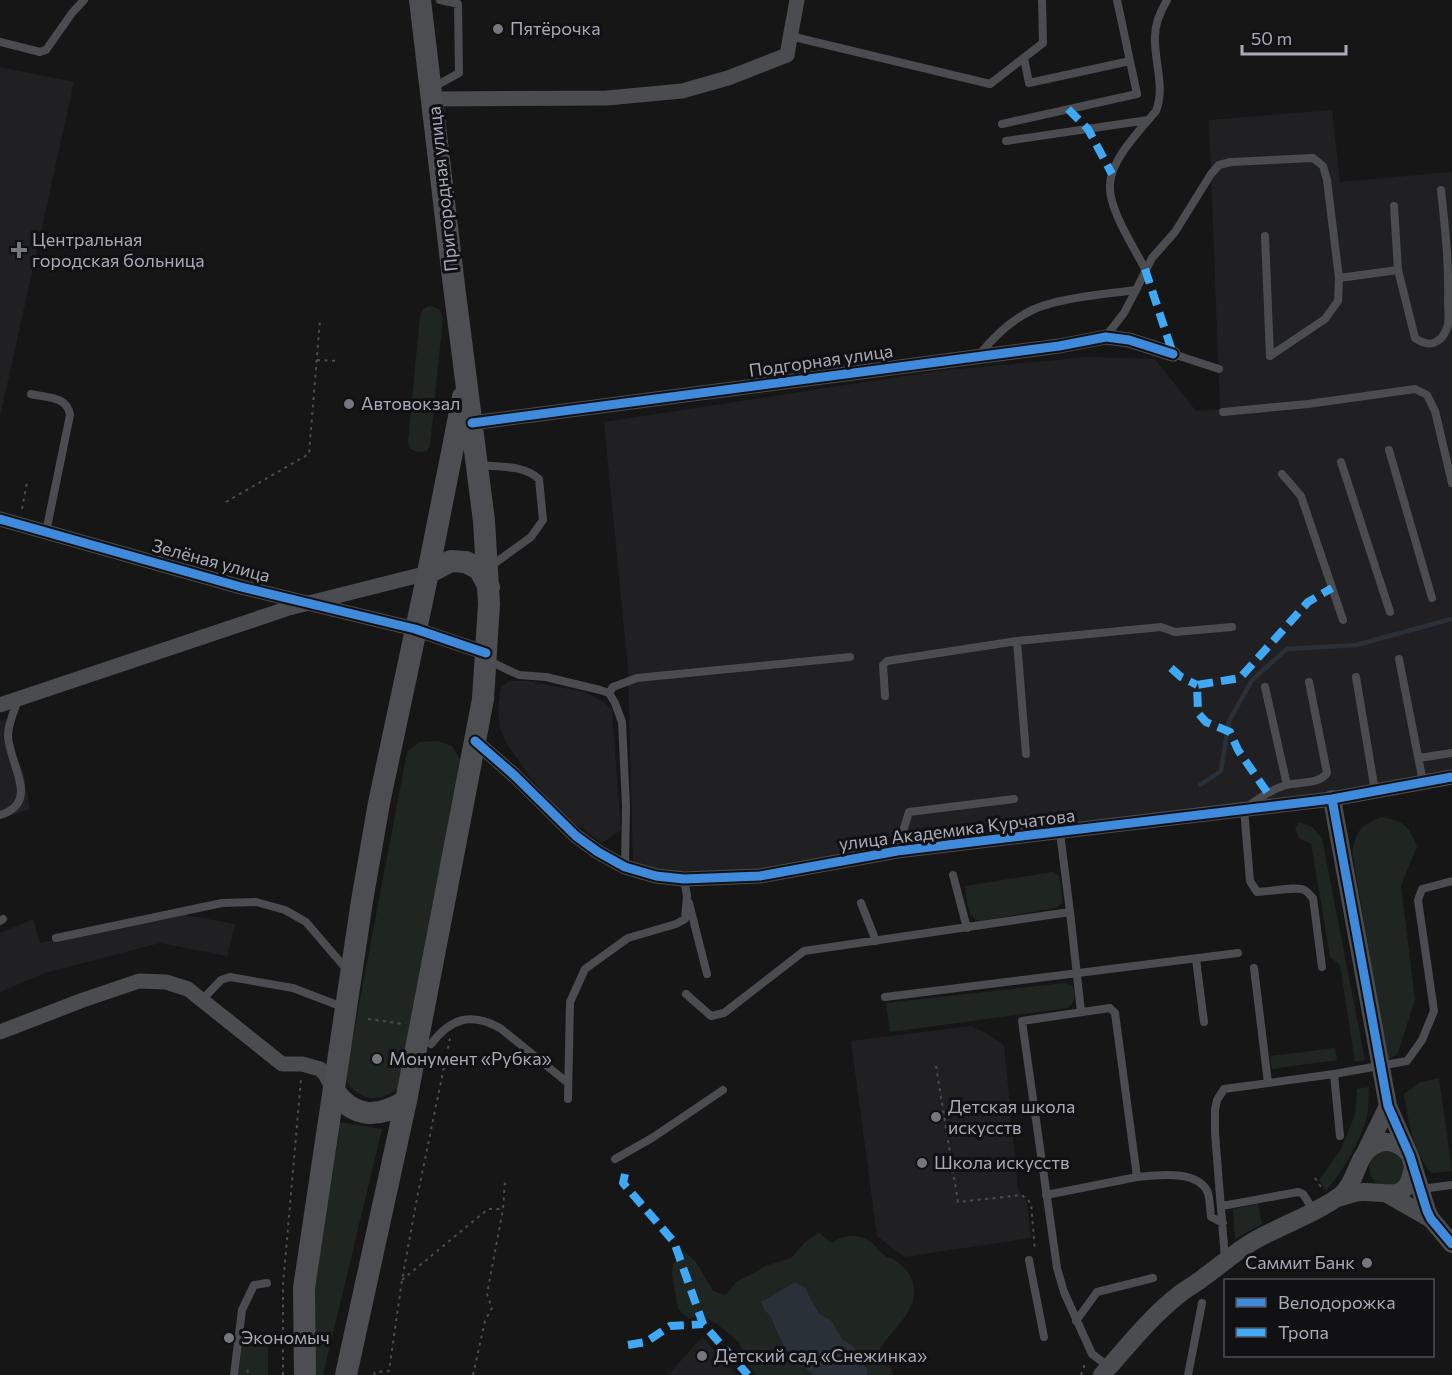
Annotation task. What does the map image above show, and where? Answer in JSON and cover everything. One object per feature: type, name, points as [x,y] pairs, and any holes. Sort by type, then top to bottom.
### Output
[{"type":"main road","name":"Пригородная улица","points":[[346,1375],[406,1101],[431,1033],[440,919],[483,699],[489,604],[478,465],[420,0]]},
{"type":"main road","points":[[305,1375],[304,1288],[362,901],[379,803],[429,573],[466,378]]},
{"type":"main road","points":[[429,573],[451,561],[466,562],[479,569],[488,578]]},
{"type":"main road","points":[[334,1091],[351,1107],[370,1114],[390,1111],[406,1101]]},
{"type":"street","points":[[432,94],[607,98],[682,91],[728,78],[787,55],[797,0]]},
{"type":"street","name":"Подгорная улица","points":[[472,423],[978,356],[1001,359],[1106,337],[1130,340],[1173,354]]},
{"type":"street","name":"Зелёная улица","points":[[0,519],[241,587],[415,629],[485,656]]},
{"type":"street","points":[[0,705],[307,603],[429,573]]},
{"type":"street","name":"улица Академика Курчатова","points":[[475,741],[520,774],[576,836],[598,852],[625,867],[656,876],[684,879],[760,876],[897,851],[1332,799],[1452,777]]},
{"type":"street","points":[[1332,799],[1388,1106],[1412,1160],[1431,1219],[1452,1244]]},
{"type":"street","points":[[0,1032],[140,981],[152,980],[177,984],[202,999],[282,1064],[303,1064],[320,1069],[326,1074],[334,1091]]},
{"type":"street","points":[[1105,1371],[1181,1293],[1252,1242],[1344,1193],[1388,1106]]},
{"type":"street","points":[[1331,1201],[1359,1192],[1384,1194],[1400,1192],[1412,1176],[1412,1160],[1403,1148],[1395,1143],[1384,1142],[1374,1145],[1364,1156],[1360,1172],[1364,1181],[1371,1189],[1384,1194],[1431,1219]]},
{"type":"lane","points":[[0,42],[40,52],[46,50],[84,0]]},
{"type":"lane","points":[[432,94],[459,73],[458,4],[440,0]]},
{"type":"lane","points":[[790,36],[990,84],[1043,43],[1042,0]]},
{"type":"lane","points":[[1002,124],[1137,94],[1117,0]]},
{"type":"lane","points":[[1145,269],[1116,211],[1110,185],[1116,163],[1156,111],[1160,101],[1161,89],[1155,41],[1158,19],[1167,0]]},
{"type":"lane","points":[[1024,58],[1029,83],[1130,61]]},
{"type":"lane","points":[[1006,141],[1148,120]]},
{"type":"lane","points":[[1106,337],[1124,313],[1152,258],[1175,232],[1219,165],[1231,162],[1313,158],[1323,166],[1327,180],[1339,278],[1338,301],[1325,319],[1270,356],[1265,236]]},
{"type":"lane","points":[[1394,206],[1398,270],[1415,338],[1423,344],[1431,345],[1437,342],[1447,327],[1448,316],[1449,260],[1442,189]]},
{"type":"lane","points":[[1339,278],[1398,270]]},
{"type":"lane","points":[[978,356],[998,334],[1028,312],[1048,304],[1136,290]]},
{"type":"lane","points":[[1173,354],[1219,369]]},
{"type":"lane","points":[[1223,412],[1308,404],[1415,389],[1427,395],[1436,411],[1452,483]]},
{"type":"lane","points":[[31,394],[63,401],[69,407],[70,415],[46,532]]},
{"type":"lane","points":[[1389,450],[1432,598]]},
{"type":"lane","points":[[1341,462],[1390,612]]},
{"type":"lane","points":[[478,465],[525,470],[533,473],[539,479],[543,520],[531,537],[488,578]]},
{"type":"lane","points":[[1282,474],[1301,496],[1343,620]]},
{"type":"lane","points":[[885,696],[884,665],[887,660],[1017,641],[1161,627],[1175,632],[1232,627]]},
{"type":"lane","points":[[1017,641],[1026,754]]},
{"type":"lane","points":[[485,656],[519,675],[546,678],[609,693],[622,722],[626,806],[625,867]]},
{"type":"lane","points":[[609,693],[613,687],[637,678],[850,657]]},
{"type":"lane","points":[[1399,659],[1423,782]]},
{"type":"lane","points":[[1356,677],[1375,790]]},
{"type":"lane","points":[[1309,682],[1327,773],[1321,779],[1287,785],[1267,792],[1244,809],[1250,881],[1257,892],[1273,892],[1297,887],[1306,890],[1313,898],[1322,967]]},
{"type":"lane","points":[[1265,687],[1287,785]]},
{"type":"lane","points":[[0,815],[12,812],[20,802],[21,786],[9,749],[8,734],[18,698]]},
{"type":"lane","points":[[1419,759],[1452,753]]},
{"type":"lane","points":[[897,851],[909,812],[1014,800]]},
{"type":"lane","points":[[1060,833],[1082,1012]]},
{"type":"lane","points":[[953,875],[967,928]]},
{"type":"lane","points":[[684,879],[706,974]]},
{"type":"lane","points":[[1225,1261],[1215,1133],[1217,1100],[1224,1089],[1334,1074],[1407,1061],[1422,1040],[1434,1011],[1418,900],[1422,889],[1452,881]]},
{"type":"lane","points":[[568,1099],[570,1002],[585,969],[628,938],[676,924],[685,919],[687,896]]},
{"type":"lane","points":[[56,938],[222,903],[256,902],[285,910],[306,922],[351,975]]},
{"type":"lane","points":[[861,903],[876,941]]},
{"type":"lane","points":[[686,994],[711,1016],[724,1013],[804,951],[1070,912]]},
{"type":"lane","points":[[885,997],[1238,953]]},
{"type":"lane","points":[[1196,959],[1204,1022]]},
{"type":"lane","points":[[1254,968],[1268,1083]]},
{"type":"lane","points":[[202,999],[221,980],[230,976],[293,988],[346,1008]]},
{"type":"lane","points":[[1105,1371],[1092,1354],[1076,1322],[1057,1268],[1022,1021],[1110,1008],[1115,1013],[1137,1177]]},
{"type":"lane","points":[[431,1033],[460,1019],[488,1022],[500,1028],[568,1083]]},
{"type":"lane","points":[[1334,1074],[1340,1136]]},
{"type":"lane","points":[[615,1160],[723,1090]]},
{"type":"lane","points":[[1046,1195],[1137,1177],[1170,1173],[1201,1182],[1208,1192],[1211,1217],[1223,1223]]},
{"type":"lane","points":[[1420,1190],[1452,1185]]},
{"type":"lane","points":[[1222,1206],[1298,1192],[1303,1194],[1314,1210]]},
{"type":"lane","points":[[1029,1260],[1044,1337]]},
{"type":"lane","points":[[1076,1322],[1097,1292],[1153,1278]]},
{"type":"lane","points":[[234,1375],[242,1310],[254,1285],[267,1283]]},
{"type":"lane","points":[[1188,1375],[1202,1303]]},
{"type":"path","points":[[226,502],[309,454],[320,320]]},
{"type":"path","points":[[317,360],[338,362]]},
{"type":"path","points":[[21,515],[27,482]]},
{"type":"path","points":[[368,1019],[399,1025],[411,1024],[431,1033],[448,1034],[451,1040],[418,1193],[402,1280],[389,1371],[375,1372],[374,1375]]},
{"type":"path","points":[[283,1375],[283,1285],[303,1064]]},
{"type":"path","points":[[936,1066],[958,1202],[1022,1195]]},
{"type":"path","points":[[473,1375],[485,1321],[492,1308],[487,1294],[503,1209],[505,1180]]},
{"type":"path","points":[[402,1280],[488,1209],[503,1209]]},
{"type":"shaded area","name":"Центральная городская больница","points":[[0,67],[74,82],[0,417]]},
{"type":"shaded area","points":[[1332,110],[1340,182],[1452,172],[1452,777],[792,866],[686,876],[633,865],[628,670],[604,422],[938,371],[1089,357],[1155,359],[1196,411],[1220,409],[1209,120]]},
{"type":"shaded area","points":[[430,306],[439,309],[443,318],[430,445],[427,451],[417,452],[410,449],[408,443],[420,315],[423,309]]},
{"type":"shaded area","points":[[509,681],[528,681],[585,692],[602,701],[612,710],[621,830],[602,843],[559,812],[507,744],[500,728],[498,707],[501,687]]},
{"type":"shaded area","points":[[7,719],[14,752],[23,770],[30,809],[0,819],[0,721]]},
{"type":"shaded area","points":[[437,741],[452,746],[461,761],[397,1089],[382,1097],[368,1097],[355,1091],[345,1078],[407,752],[419,742]]},
{"type":"shaded area","points":[[1381,817],[1404,825],[1417,846],[1401,886],[1415,1000],[1397,1055],[1387,1060],[1352,851],[1356,838],[1364,826]]},
{"type":"shaded area","points":[[1299,822],[1312,827],[1322,838],[1365,1060],[1355,1062],[1340,965],[1330,957],[1311,844],[1299,838],[1295,829]]},
{"type":"shaded area","points":[[1053,872],[1059,876],[1063,903],[1055,908],[980,921],[972,916],[965,886]]},
{"type":"shaded area","points":[[165,911],[235,924],[227,956],[160,943],[45,973],[0,992],[0,933],[33,919],[40,943]]},
{"type":"shaded area","points":[[1064,983],[1072,985],[1074,991],[1074,1000],[1068,1008],[890,1032],[886,1003]]},
{"type":"shaded area","name":"Детская школа искусств","points":[[971,1026],[1004,1045],[1018,1189],[1027,1203],[1031,1238],[904,1257],[877,1236],[851,1041]]},
{"type":"shaded area","points":[[1335,1048],[1337,1060],[1272,1069],[1270,1056]]},
{"type":"shaded area","points":[[1439,1078],[1452,1171],[1431,1173],[1416,1146],[1404,1094],[1419,1083]]},
{"type":"shaded area","points":[[1369,1087],[1367,1116],[1356,1146],[1326,1191],[1319,1180],[1341,1149],[1355,1115],[1357,1089]]},
{"type":"shaded area","points":[[332,1121],[382,1129],[323,1375],[311,1375],[307,1294]]},
{"type":"shaded area","points":[[1387,1150],[1400,1155],[1405,1168],[1400,1181],[1387,1186],[1374,1181],[1369,1168],[1374,1155]]},
{"type":"shaded area","points":[[1258,1204],[1262,1224],[1235,1239],[1233,1209]]},
{"type":"shaded area","points":[[819,1233],[832,1243],[851,1236],[866,1239],[885,1256],[900,1264],[910,1276],[914,1285],[912,1304],[879,1351],[889,1361],[893,1375],[867,1375],[868,1371],[853,1346],[842,1339],[832,1321],[820,1314],[806,1288],[795,1282],[761,1303],[770,1316],[784,1347],[813,1375],[756,1375],[747,1363],[739,1342],[717,1324],[701,1316],[689,1319],[678,1309],[672,1275],[673,1264],[684,1251],[696,1262],[713,1291],[726,1295],[736,1282],[768,1265],[791,1258],[805,1242]]},
{"type":"shaded area","points":[[795,1282],[806,1288],[820,1314],[832,1321],[842,1339],[853,1346],[868,1371],[867,1375],[813,1375],[784,1347],[761,1302]]},
{"type":"shaded area","points":[[268,1335],[268,1375],[238,1375],[242,1342]]},
{"type":"shaded area","name":"Детский сад «Снежинка»","points":[[702,1337],[737,1375],[668,1375]]},
{"type":"waterway","points":[[1200,785],[1221,771],[1229,721],[1252,680],[1287,649],[1356,645],[1452,619]]},
{"type":"marked path","points":[[1068,109],[1088,129],[1112,174]]},
{"type":"marked path","points":[[1145,269],[1173,354]]},
{"type":"marked path","points":[[1267,792],[1238,750],[1230,732],[1206,722],[1198,713],[1197,685],[1240,678],[1308,602],[1332,588]]},
{"type":"marked path","points":[[1171,668],[1181,677],[1197,685]]},
{"type":"marked path","points":[[625,1174],[623,1183],[674,1242],[703,1324],[748,1375]]},
{"type":"marked path","points":[[628,1345],[646,1342],[670,1326],[703,1324]]},
{"type":"cycle path","points":[[472,423],[1059,346],[1106,337],[1129,340],[1173,354]]},
{"type":"cycle path","points":[[0,519],[241,587],[415,629],[486,653]]},
{"type":"cycle path","points":[[475,741],[514,775],[576,836],[598,852],[625,867],[656,876],[684,879],[760,876],[897,851],[1332,799],[1452,777]]},
{"type":"cycle path","points":[[1332,799],[1388,1106],[1410,1156],[1427,1211],[1452,1244]]},
{"type":"place","name":"Пятёрочка","points":[[498,29]]},
{"type":"place","name":"Центральная городская больница","points":[[19,250]]},
{"type":"place","name":"Автовокзал","points":[[349,404]]},
{"type":"place","name":"Монумент «Рубка»","points":[[377,1059]]},
{"type":"place","name":"Детская школа искусств","points":[[936,1117]]},
{"type":"place","name":"Школа искусств","points":[[922,1163]]},
{"type":"place","name":"Саммит Банк","points":[[1367,1263]]},
{"type":"place","name":"Экономыч","points":[[229,1338]]},
{"type":"place","name":"Детский сад «Снежинка»","points":[[702,1356]]}]
